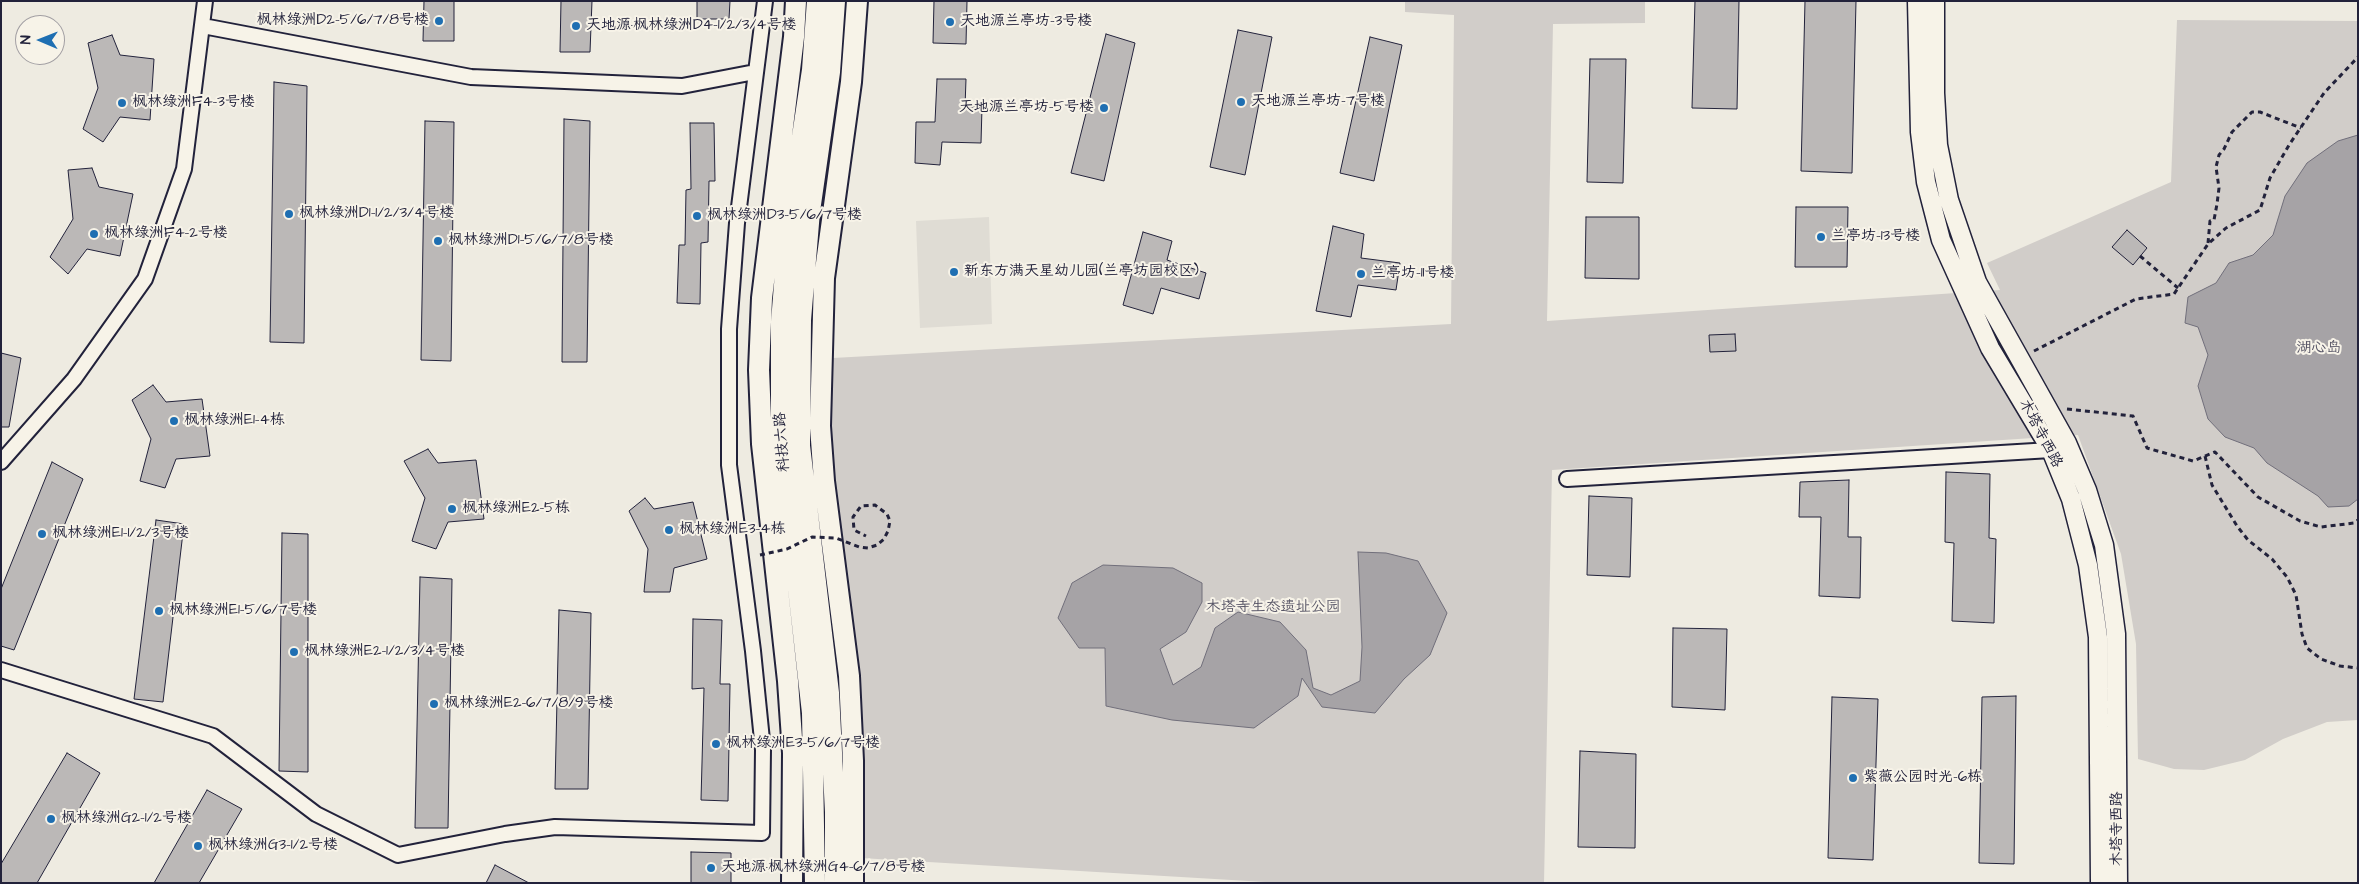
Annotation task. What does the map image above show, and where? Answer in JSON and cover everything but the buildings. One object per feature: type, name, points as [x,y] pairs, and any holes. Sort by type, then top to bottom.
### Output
[{"type":"main road","points":[[792,883],[793,753],[788,681],[762,444],[759,370],[768,246],[794,37],[796,1]]},
{"type":"main road","name":"科技六路","points":[[815,883],[812,713],[781,438],[781,322],[789,222],[812,70],[817,1]]},
{"type":"main road","name":"科技六路","points":[[834,883],[835,812],[830,693],[800,446],[802,310],[810,211],[830,72],[835,1]]},
{"type":"main road","points":[[853,883],[854,762],[848,676],[824,481],[820,426],[824,278],[851,82],[857,1]]},
{"type":"street","points":[[1,462],[74,379],[144,279],[184,169],[205,1]]},
{"type":"street","points":[[1,670],[213,736],[316,814],[398,855],[505,834],[555,827],[762,833],[763,750],[753,651],[729,465],[729,329],[737,223],[765,1]]},
{"type":"street","name":"木塔寺西路","points":[[1917,1],[1920,132],[1926,182],[1941,240],[1990,348],[2059,447],[2086,490],[2104,545],[2115,626],[2118,883]]},
{"type":"street","name":"木塔寺西路","points":[[1935,1],[1935,93],[1938,145],[1949,200],[1977,282],[2018,359],[2047,407],[2059,447],[2088,565],[2098,637],[2100,883]]},
{"type":"street","points":[[203,26],[472,77],[682,86],[756,72]]},
{"type":"street","points":[[1567,478],[2059,447]]},
{"type":"path","points":[[2018,359],[2136,299],[2174,294],[2208,244],[2226,228],[2260,210],[2270,178],[2301,128],[2324,94],[2358,57]]},
{"type":"path","points":[[2208,244],[2210,221],[2214,220],[2219,188],[2216,167],[2218,155],[2224,149],[2232,132],[2252,112],[2260,112],[2301,128]]},
{"type":"path","points":[[2140,256],[2178,288]]},
{"type":"path","points":[[2047,407],[2133,416],[2147,448],[2193,461],[2214,452],[2258,497],[2300,520],[2321,527],[2354,523],[2358,520]]},
{"type":"path","points":[[2205,456],[2212,485],[2237,526],[2248,540],[2272,559],[2287,577],[2296,595],[2302,634],[2307,648],[2321,659],[2340,666],[2358,668]]},
{"type":"path","points":[[760,555],[787,549],[812,537],[836,538],[859,547],[868,548],[877,545],[884,539],[890,521],[887,514],[875,505],[861,506],[853,517],[854,530],[866,536]]},
{"type":"shaded area","points":[[2358,135],[2358,499],[2349,506],[2328,507],[2318,496],[2267,463],[2254,448],[2225,437],[2208,419],[2198,386],[2208,355],[2198,327],[2185,323],[2188,297],[2216,283],[2229,263],[2253,255],[2273,235],[2285,196],[2307,163],[2338,141]]},
{"type":"shaded area","name":"新东方满天星幼儿园(兰亭坊园校区)","points":[[989,217],[992,324],[920,328],[916,221]]},
{"type":"shaded area","points":[[1358,552],[1386,553],[1418,561],[1447,613],[1430,655],[1404,679],[1375,713],[1322,707],[1302,678],[1298,696],[1254,728],[1172,720],[1106,706],[1105,648],[1079,648],[1058,618],[1072,583],[1103,565],[1173,568],[1202,583],[1202,602],[1186,632],[1160,649],[1173,685],[1201,667],[1215,628],[1238,612],[1280,622],[1306,650],[1313,688],[1331,695],[1360,681],[1362,647]]},
{"type":"green space","name":"木塔寺生态遗址公园","points":[[1405,1],[1645,1],[1645,23],[1553,24],[1547,321],[2000,290],[1987,263],[2171,182],[2177,20],[2358,21],[2358,720],[2327,722],[2283,739],[2245,760],[2204,770],[2174,769],[2138,759],[2136,644],[2121,554],[2078,435],[1552,470],[1544,883],[1282,883],[861,858],[830,451],[833,358],[1451,324],[1454,15],[1405,12]]},
{"type":"place","name":"枫林绿洲D2-5/6/7/8号楼","points":[[439,21]]},
{"type":"place","name":"天地源兰亭坊-3号楼","points":[[950,22]]},
{"type":"place","name":"天地源·枫林绿洲D4-1/2/3/4号楼","points":[[576,26]]},
{"type":"place","name":"天地源兰亭坊-7号楼","points":[[1241,102]]},
{"type":"place","name":"枫林绿洲F4-3号楼","points":[[122,103]]},
{"type":"place","name":"天地源兰亭坊-5号楼","points":[[1104,108]]},
{"type":"place","name":"枫林绿洲D1-1/2/3/4号楼","points":[[289,214]]},
{"type":"place","name":"枫林绿洲D3-5/6/7号楼","points":[[697,216]]},
{"type":"place","name":"枫林绿洲F4-2号楼","points":[[94,234]]},
{"type":"place","name":"兰亭坊-13号楼","points":[[1821,237]]},
{"type":"place","name":"枫林绿洲D1-5/6/7/8号楼","points":[[438,241]]},
{"type":"place","name":"新东方满天星幼儿园(兰亭坊园校区)","points":[[954,272]]},
{"type":"place","name":"兰亭坊-11号楼","points":[[1361,274]]},
{"type":"place","name":"枫林绿洲E1-4栋","points":[[174,421]]},
{"type":"place","name":"枫林绿洲E2-5栋","points":[[452,509]]},
{"type":"place","name":"枫林绿洲E3-4栋","points":[[669,530]]},
{"type":"place","name":"枫林绿洲E1-1/2/3号楼","points":[[42,534]]},
{"type":"place","name":"枫林绿洲E1-5/6/7号楼","points":[[159,611]]},
{"type":"place","name":"枫林绿洲E2-1/2/3/4号楼","points":[[294,652]]},
{"type":"place","name":"枫林绿洲E2-6/7/8/9号楼","points":[[434,704]]},
{"type":"place","name":"枫林绿洲E3-5/6/7号楼","points":[[716,744]]},
{"type":"place","name":"紫薇公园时光-6栋","points":[[1853,778]]},
{"type":"place","name":"枫林绿洲G2-1/2号楼","points":[[51,819]]},
{"type":"place","name":"枫林绿洲G3-1/2号楼","points":[[198,846]]},
{"type":"place","name":"天地源·枫林绿洲G4-6/7/8号楼","points":[[711,868]]},
{"type":"park label","name":"湖心岛","points":[[2319,349]]}]
